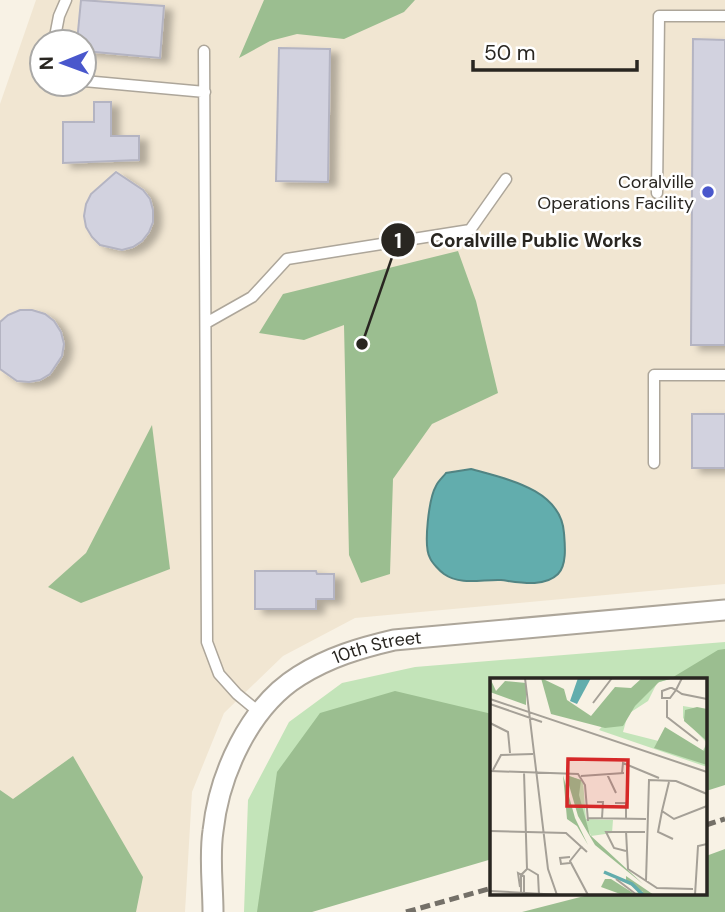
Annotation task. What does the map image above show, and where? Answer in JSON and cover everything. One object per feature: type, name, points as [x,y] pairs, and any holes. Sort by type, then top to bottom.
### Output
[{"type":"street","name":"10th Street","points":[[213,912],[212,833],[219,792],[232,757],[245,734],[296,677],[354,649],[394,640],[725,610]]},
{"type":"lane","points":[[57,28],[66,0]]},
{"type":"lane","points":[[657,193],[659,16],[725,16]]},
{"type":"lane","points":[[204,51],[207,642],[219,674],[237,694],[261,713]]},
{"type":"lane","points":[[98,82],[205,92]]},
{"type":"lane","points":[[206,323],[252,297],[287,259],[470,230],[506,179]]},
{"type":"lane","points":[[654,463],[654,375],[725,375]]},
{"type":"shaded area","points":[[36,0],[725,0],[725,584],[355,618],[283,656],[224,713],[192,792],[185,912],[0,912],[0,104]]},
{"type":"green space","points":[[264,0],[415,0],[404,12],[344,39],[297,34],[270,41],[239,58]]},
{"type":"green space","points":[[458,251],[476,301],[498,393],[432,424],[393,479],[390,574],[361,583],[349,555],[344,325],[304,340],[259,333],[283,294]]},
{"type":"green space","points":[[152,425],[170,569],[81,603],[48,587],[86,553]]},
{"type":"green space","points":[[725,642],[725,776],[708,678],[490,678],[490,850],[292,912],[244,912],[248,800],[289,722],[342,683],[415,667]]},
{"type":"green space","points":[[725,649],[725,785],[708,790],[708,678],[672,678],[718,650]]},
{"type":"green space","points":[[395,691],[490,714],[490,860],[312,912],[257,912],[277,772],[320,713]]},
{"type":"green space","points":[[73,756],[143,877],[136,912],[0,912],[0,790],[13,799]]},
{"type":"green space","points":[[725,849],[725,912],[522,912],[592,894],[708,894],[708,855]]},
{"type":"water","points":[[471,469],[530,488],[553,506],[561,518],[565,549],[558,574],[538,583],[465,581],[451,578],[434,564],[427,543],[433,492],[446,473]]},
{"type":"building","points":[[81,0],[164,6],[160,58],[98,52],[98,28],[78,28]]},
{"type":"building","name":"Coralville Operations Facility","points":[[693,39],[725,40],[725,345],[691,345]]},
{"type":"building","points":[[279,48],[330,49],[328,182],[276,181]]},
{"type":"building","points":[[94,102],[111,102],[111,136],[139,136],[139,160],[63,163],[63,122],[94,122]]},
{"type":"building","points":[[116,172],[143,190],[150,199],[153,210],[153,222],[149,232],[133,247],[122,250],[100,245],[86,227],[84,216],[91,194]]},
{"type":"building","points":[[20,310],[45,314],[61,332],[64,344],[62,356],[50,374],[40,380],[17,381],[0,369],[0,322]]},
{"type":"building","points":[[692,414],[725,414],[725,468],[692,468]]},
{"type":"building","points":[[255,571],[316,571],[317,574],[334,574],[334,599],[316,599],[316,609],[255,609]]},
{"type":"railway","points":[[708,824],[725,819]]},
{"type":"railway","points":[[406,912],[490,889]]},
{"type":"place","name":"Coralville Operations Facility","points":[[708,192]]},
{"type":"place","name":"Coralville Public Works","points":[[362,344]]}]
